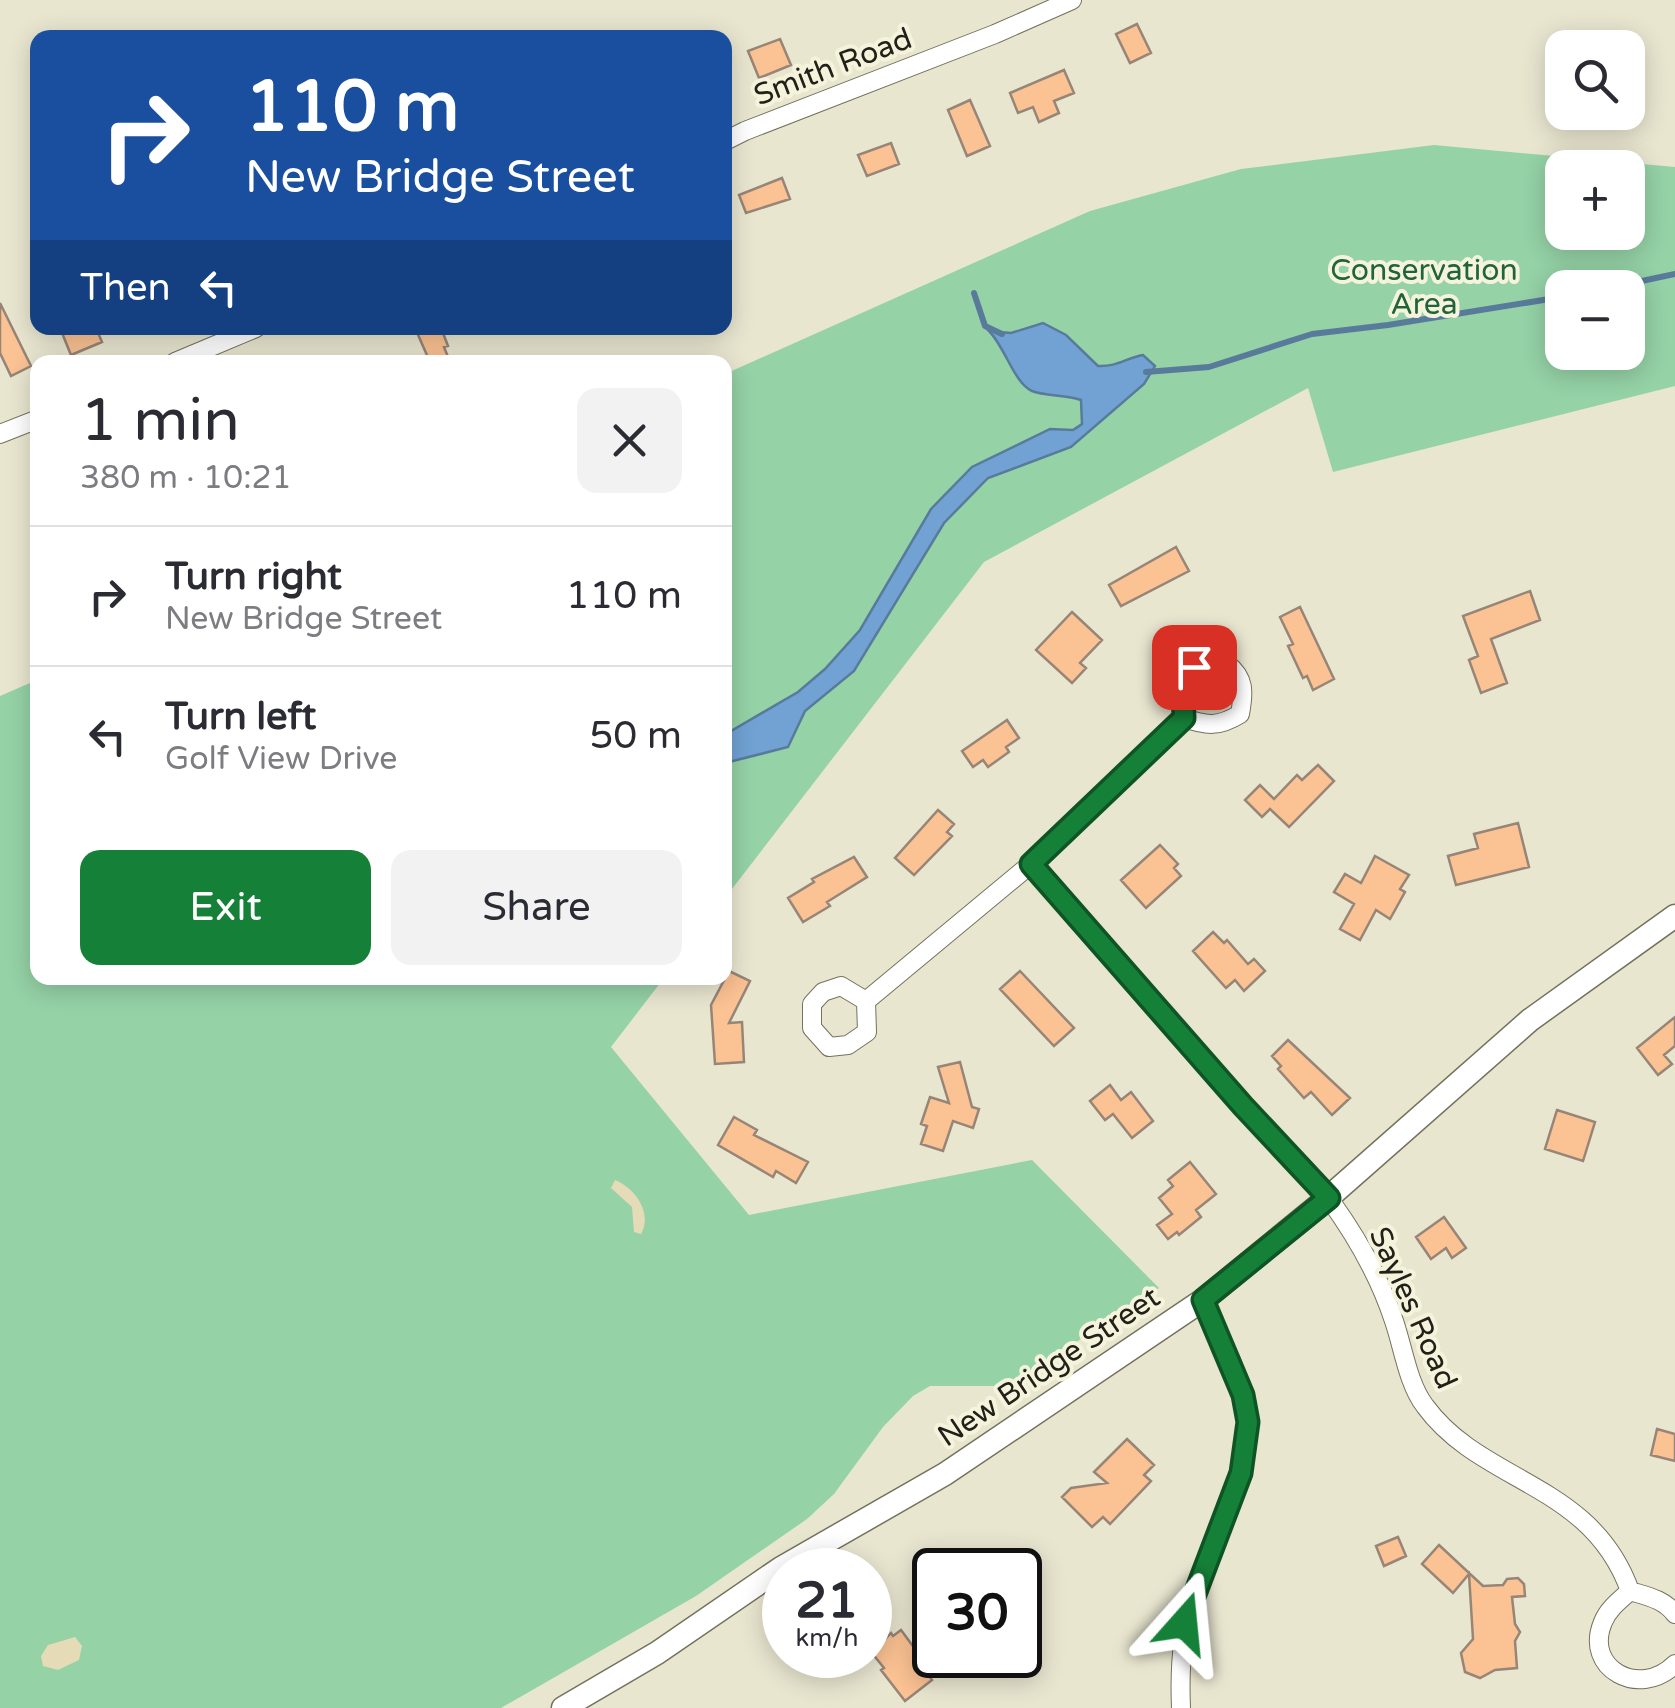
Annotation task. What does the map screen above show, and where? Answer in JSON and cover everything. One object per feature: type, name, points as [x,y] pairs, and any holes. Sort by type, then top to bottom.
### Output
[{"type":"street","name":"Smith Road","points":[[732,137],[1072,0]]},
{"type":"street","points":[[192,355],[239,335]]},
{"type":"street","points":[[0,434],[30,422]]},
{"type":"street","points":[[866,1001],[1031,864],[1184,718]]},
{"type":"street","name":"Sayles Road","points":[[1031,864],[1329,1198],[1372,1266],[1422,1404],[1471,1448],[1564,1503],[1620,1565],[1630,1591]]},
{"type":"street","name":"New Bridge Street","points":[[563,1708],[657,1653],[781,1568],[945,1474],[1203,1300],[1329,1198],[1530,1020],[1675,916]]},
{"type":"street","points":[[1182,1708],[1184,1623],[1241,1473],[1248,1422],[1243,1395],[1203,1300]]},
{"type":"street","points":[[1675,1614],[1670,1606],[1630,1591],[1604,1616],[1599,1634],[1601,1652],[1610,1668],[1626,1679],[1646,1681],[1664,1675],[1675,1664]]},
{"type":"green space","name":"Conservation Area","points":[[1434,145],[1545,155],[1545,250],[1645,250],[1645,164],[1675,167],[1675,386],[1333,472],[1308,388],[984,562],[732,889],[732,371],[1090,211],[1241,169]]},
{"type":"green space","points":[[30,683],[30,985],[659,985],[611,1047],[749,1215],[1032,1160],[1159,1288],[1009,1386],[930,1386],[913,1396],[883,1427],[834,1494],[807,1519],[696,1596],[501,1708],[0,1708],[0,696]]},
{"type":"sand","points":[[615,1180],[640,1202],[645,1218],[641,1234],[634,1232],[632,1207],[611,1188]]},
{"type":"sand","points":[[75,1637],[82,1646],[79,1660],[58,1670],[43,1666],[41,1656],[48,1645]]},
{"type":"water","points":[[1043,323],[1066,335],[1098,366],[1143,355],[1155,366],[1144,384],[1071,447],[988,478],[944,523],[854,671],[805,711],[788,747],[732,761],[732,730],[798,692],[825,669],[860,630],[931,509],[972,467],[1050,429],[1073,430],[1082,424],[1081,400],[1037,393],[1026,387],[989,331],[1011,333]]},
{"type":"building","points":[[1137,24],[1151,53],[1130,63],[1116,34]]},
{"type":"building","points":[[780,39],[791,65],[759,78],[748,51]]},
{"type":"building","points":[[1064,70],[1074,93],[1054,101],[1059,113],[1039,122],[1033,107],[1018,113],[1010,93]]},
{"type":"building","points":[[970,100],[990,146],[967,156],[948,110]]},
{"type":"building","points":[[891,143],[899,164],[867,176],[858,155]]},
{"type":"building","points":[[782,178],[790,199],[746,213],[739,195]]},
{"type":"building","points":[[0,303],[30,366],[11,376],[0,353]]},
{"type":"building","points":[[63,335],[99,335],[102,342],[71,355]]},
{"type":"building","points":[[418,335],[444,335],[447,355],[427,355]]},
{"type":"building","points":[[1176,547],[1189,571],[1121,606],[1109,585]]},
{"type":"building","points":[[1530,591],[1540,620],[1491,639],[1507,683],[1481,693],[1469,660],[1478,656],[1463,616]]},
{"type":"building","points":[[1300,607],[1334,679],[1313,690],[1288,646],[1293,644],[1280,617]]},
{"type":"building","points":[[1072,612],[1102,640],[1080,663],[1086,668],[1072,683],[1036,650]]},
{"type":"building","points":[[1007,720],[1019,738],[1006,747],[1009,752],[988,767],[983,760],[973,767],[962,751]]},
{"type":"building","points":[[1318,765],[1334,781],[1289,827],[1270,809],[1262,817],[1245,800],[1260,785],[1274,799],[1297,775],[1302,780]]},
{"type":"building","points":[[938,810],[954,824],[947,832],[952,836],[914,875],[895,858]]},
{"type":"building","points":[[1518,823],[1529,867],[1456,885],[1448,856],[1478,848],[1474,834]]},
{"type":"building","points":[[1160,845],[1178,864],[1174,868],[1181,876],[1146,908],[1121,880]]},
{"type":"building","points":[[1375,856],[1409,875],[1400,889],[1405,892],[1390,919],[1376,910],[1360,940],[1340,929],[1354,904],[1334,892],[1345,874],[1361,883]]},
{"type":"building","points":[[854,857],[867,877],[803,922],[788,898],[814,882],[812,879]]},
{"type":"building","points":[[1213,932],[1224,943],[1227,940],[1248,964],[1254,959],[1265,971],[1244,991],[1235,980],[1226,988],[1193,951]]},
{"type":"building","points":[[1020,971],[1074,1028],[1054,1046],[1000,989]]},
{"type":"building","points":[[732,972],[750,981],[729,1023],[742,1022],[744,1062],[715,1064],[711,1005],[722,985],[732,985]]},
{"type":"building","points":[[1675,1017],[1675,1046],[1664,1055],[1672,1064],[1658,1075],[1637,1048]]},
{"type":"building","points":[[1288,1040],[1350,1098],[1332,1115],[1311,1092],[1304,1098],[1278,1069],[1281,1066],[1272,1056]]},
{"type":"building","points":[[960,1062],[972,1107],[979,1109],[973,1128],[953,1121],[943,1151],[921,1144],[927,1126],[921,1124],[930,1097],[949,1103],[938,1067]]},
{"type":"building","points":[[1110,1085],[1121,1100],[1131,1092],[1153,1121],[1132,1138],[1113,1114],[1105,1120],[1090,1101]]},
{"type":"building","points":[[1557,1110],[1595,1122],[1583,1161],[1545,1149]]},
{"type":"building","points":[[734,1117],[757,1130],[754,1135],[808,1162],[796,1183],[776,1171],[773,1177],[718,1145]]},
{"type":"building","points":[[1190,1162],[1216,1194],[1196,1210],[1201,1217],[1168,1239],[1157,1225],[1172,1214],[1159,1198],[1173,1186],[1168,1180]]},
{"type":"building","points":[[1444,1217],[1466,1248],[1452,1258],[1446,1248],[1431,1259],[1416,1237]]},
{"type":"building","points":[[1657,1429],[1675,1434],[1675,1461],[1651,1455]]},
{"type":"building","points":[[1127,1439],[1154,1465],[1144,1475],[1151,1481],[1110,1524],[1103,1517],[1092,1527],[1062,1497],[1071,1488],[1107,1483],[1094,1472]]},
{"type":"building","points":[[1398,1537],[1406,1556],[1384,1566],[1376,1546]]},
{"type":"building","points":[[1439,1545],[1483,1586],[1503,1585],[1507,1579],[1518,1578],[1524,1584],[1525,1596],[1512,1597],[1515,1624],[1520,1632],[1515,1641],[1517,1668],[1495,1670],[1480,1678],[1465,1672],[1461,1653],[1473,1639],[1469,1574],[1453,1593],[1422,1564]]},
{"type":"building","points":[[901,1630],[912,1645],[912,1678],[932,1680],[905,1701],[887,1678],[892,1678],[893,1636]]},
{"type":"waterway","points":[[1645,280],[1675,274]]},
{"type":"waterway","points":[[974,293],[985,326],[1002,334]]},
{"type":"waterway","points":[[1146,372],[1209,367],[1312,334],[1545,300]]},
{"type":"route","points":[[1184,1623],[1241,1473],[1248,1422],[1243,1395],[1203,1300],[1329,1198],[1031,864],[1184,718],[1182,693],[1194,667]]}]
